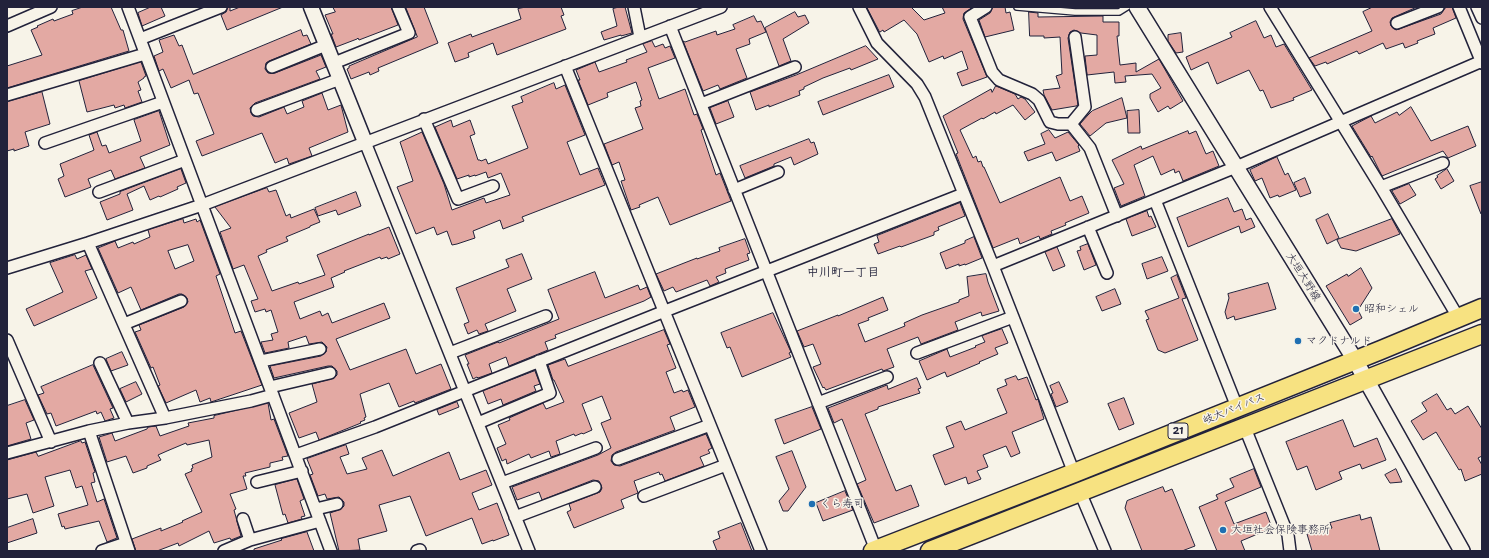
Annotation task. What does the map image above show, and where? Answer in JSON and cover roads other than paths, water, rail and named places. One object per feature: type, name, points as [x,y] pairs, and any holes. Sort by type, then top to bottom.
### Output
[{"type":"highway","name":"岐大バイパス","points":[[875,550],[1074,473],[1482,308]]},
{"type":"highway","name":"岐大バイパス","points":[[930,551],[1482,334]]},
{"type":"main road","name":"大垣大野線","points":[[1137,7],[1355,360],[1462,551]]},
{"type":"street","points":[[7,26],[51,7]]},
{"type":"street","points":[[128,7],[332,551]]},
{"type":"street","points":[[140,39],[221,7]]},
{"type":"street","points":[[334,63],[409,32],[398,7]]},
{"type":"street","points":[[634,7],[640,37]]},
{"type":"street","points":[[7,268],[202,205],[424,119],[721,7]]},
{"type":"street","points":[[859,7],[877,43],[917,84],[925,97],[1074,473]]},
{"type":"street","points":[[986,7],[970,17],[992,72],[1000,80],[1032,94],[1039,100],[1050,122],[1058,124],[1071,124]]},
{"type":"street","points":[[1270,7],[1381,187],[1458,317]]},
{"type":"street","points":[[1397,23],[1438,7]]},
{"type":"street","points":[[993,266],[1236,167],[1482,62],[1459,7]]},
{"type":"street","points":[[1477,7],[1482,18]]},
{"type":"street","points":[[315,8],[326,45],[529,551]]},
{"type":"street","points":[[670,26],[875,550]]},
{"type":"street","points":[[1071,124],[1085,107],[1075,37]]},
{"type":"street","points":[[272,67],[326,45]]},
{"type":"street","points":[[7,95],[145,54]]},
{"type":"street","points":[[565,66],[761,551]]},
{"type":"street","points":[[701,104],[796,67]]},
{"type":"street","points":[[257,110],[340,79]]},
{"type":"street","points":[[45,143],[163,102]]},
{"type":"street","points":[[424,119],[458,199],[494,186]]},
{"type":"street","points":[[1071,124],[1090,148],[1117,216]]},
{"type":"street","points":[[99,192],[185,160]]},
{"type":"street","points":[[1381,187],[1443,163]]},
{"type":"street","points":[[734,190],[778,172]]},
{"type":"street","points":[[296,455],[374,427],[963,194]]},
{"type":"street","points":[[1156,200],[1237,407]]},
{"type":"street","points":[[1088,227],[1107,273]]},
{"type":"street","points":[[88,243],[165,418]]},
{"type":"street","points":[[124,324],[181,301]]},
{"type":"street","points":[[450,353],[546,316]]},
{"type":"street","points":[[917,354],[1013,317]]},
{"type":"street","points":[[7,340],[51,442]]},
{"type":"street","points":[[260,362],[320,349]]},
{"type":"street","points":[[478,423],[550,393],[539,361]]},
{"type":"street","points":[[100,363],[128,422]]},
{"type":"street","points":[[7,453],[128,422],[165,418],[251,400],[272,391],[330,372]]},
{"type":"street","points":[[818,403],[886,377]]},
{"type":"street","points":[[618,459],[710,425]]},
{"type":"street","points":[[1245,428],[1288,535],[1290,551]]},
{"type":"street","points":[[89,431],[127,547],[102,551]]},
{"type":"street","points":[[502,483],[596,448]]},
{"type":"street","points":[[644,496],[726,465]]},
{"type":"street","points":[[257,482],[302,471]]},
{"type":"street","points":[[515,517],[595,487]]},
{"type":"street","points":[[1080,492],[1105,551]]},
{"type":"street","points":[[316,509],[337,504]]},
{"type":"street","points":[[243,519],[250,540]]},
{"type":"street","points":[[224,551],[250,540],[320,521]]},
{"type":"lane","points":[[1017,7],[1075,12],[1118,12],[1127,7]]},
{"type":"place","name":"昭和シェル","points":[[1356,309]]},
{"type":"place","name":"マクドナルド","points":[[1298,341]]},
{"type":"place","name":"くら寿司","points":[[812,504]]},
{"type":"place","name":"大垣社会保険事務所","points":[[1223,530]]},
{"type":"district","name":"中川町一丁目","points":[[843,273]]}]
